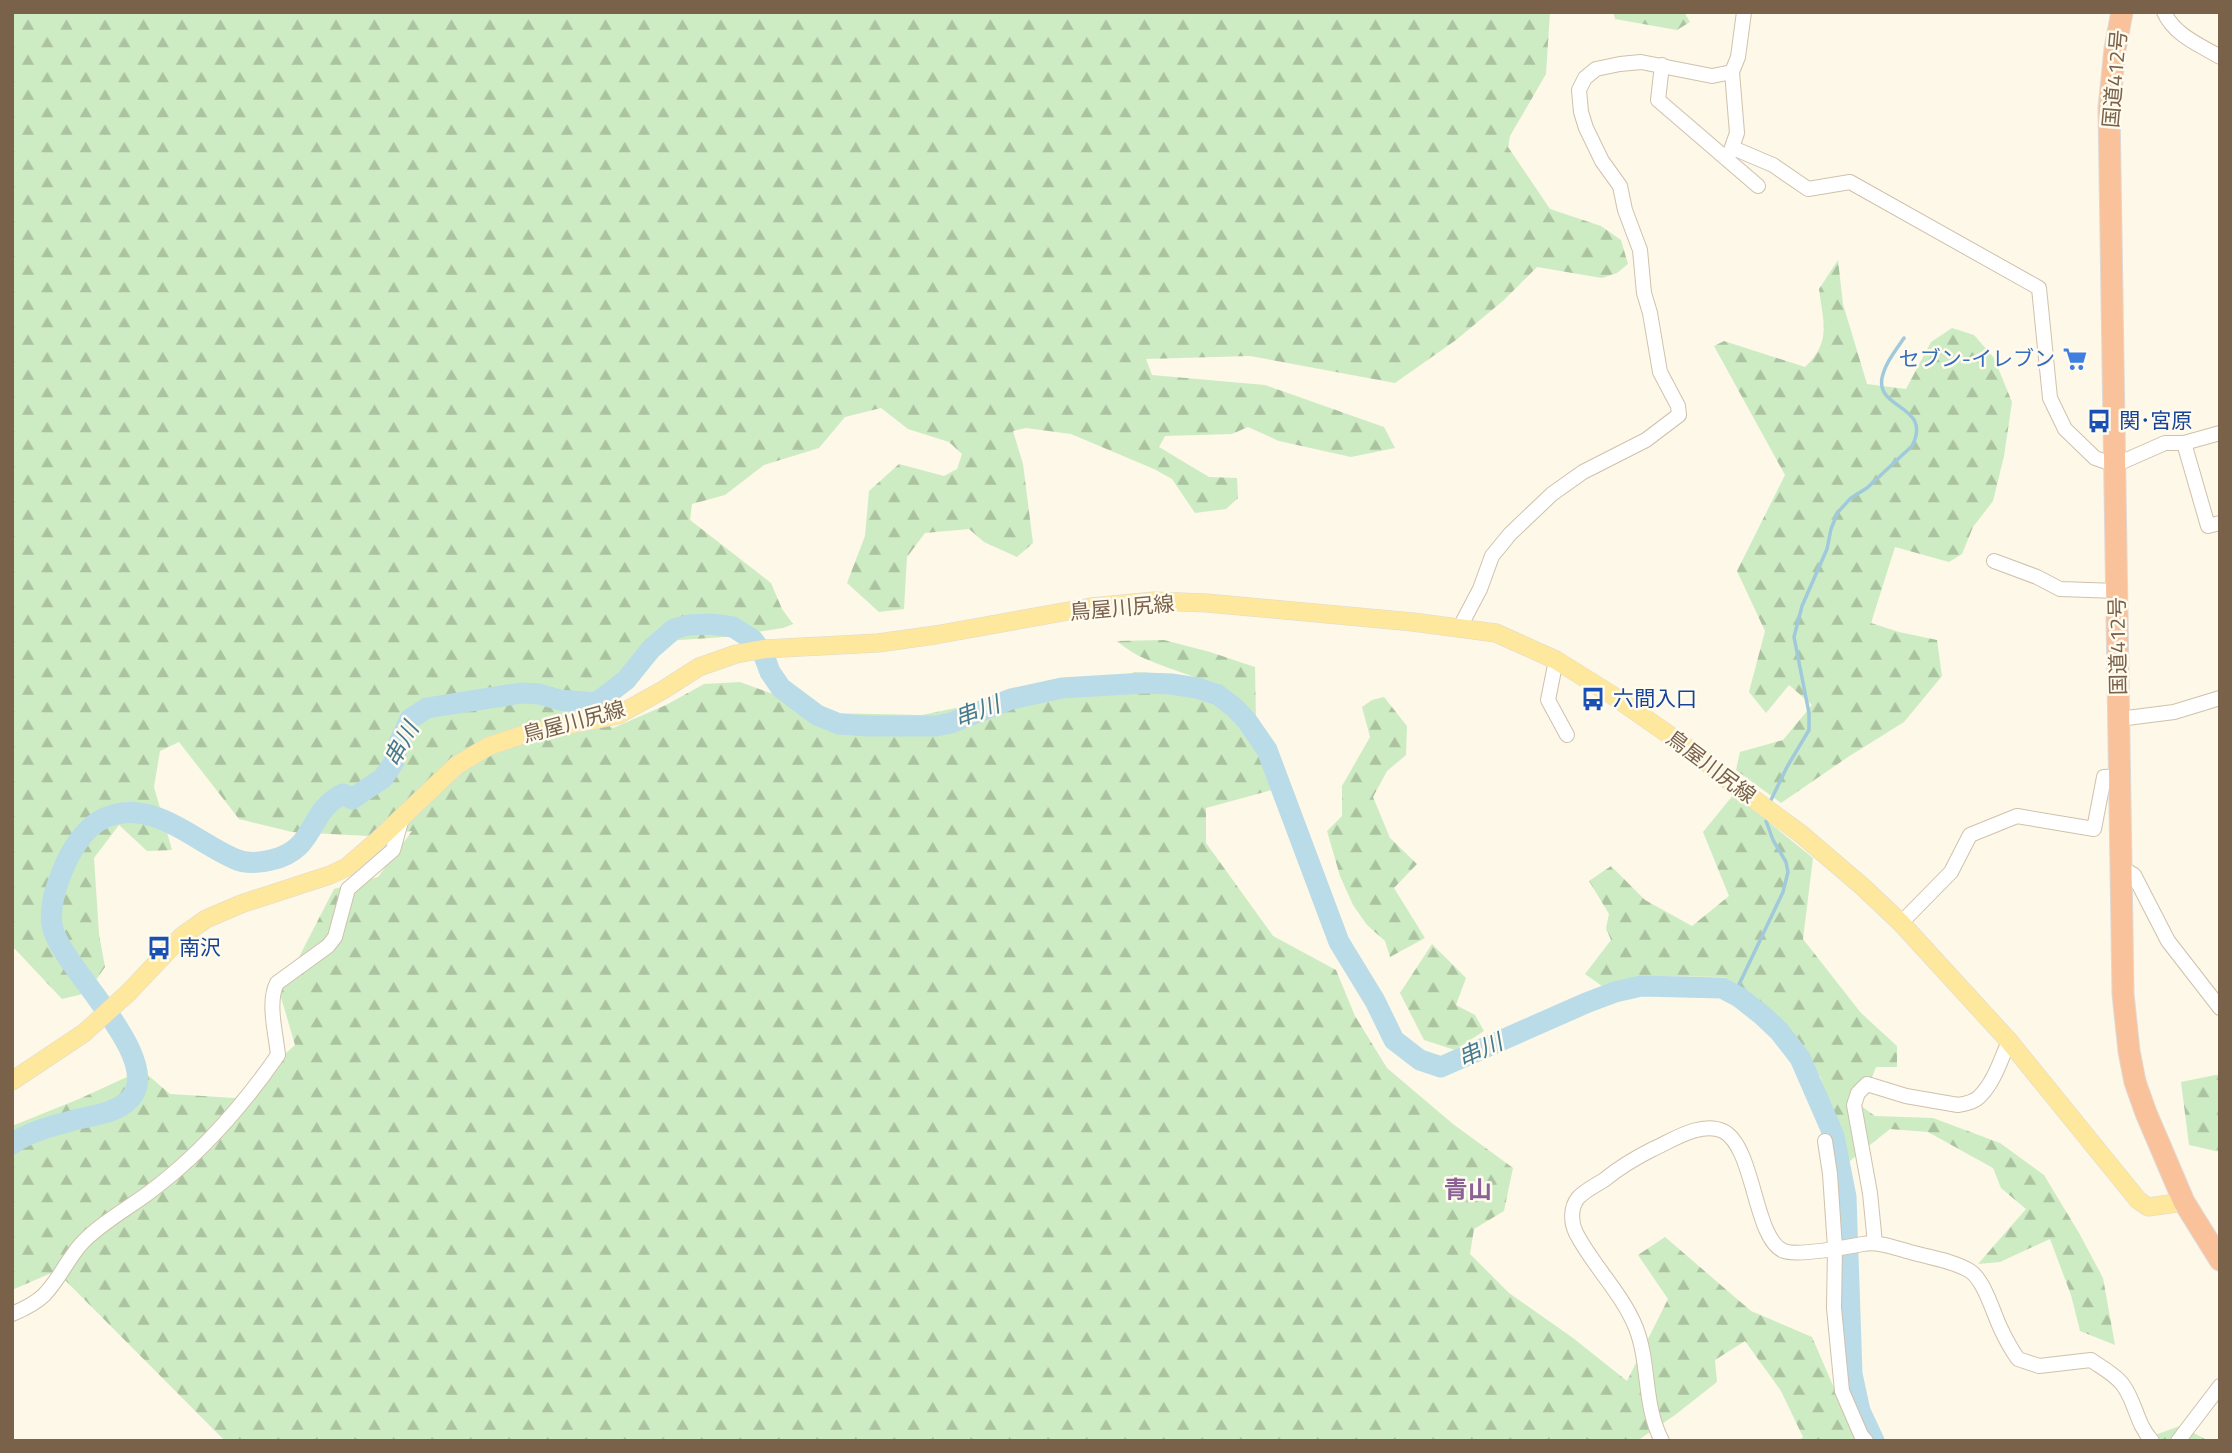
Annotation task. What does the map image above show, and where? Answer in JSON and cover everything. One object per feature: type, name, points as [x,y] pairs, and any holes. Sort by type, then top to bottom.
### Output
[{"type":"highway","name":"国道412号","points":[[2122,12],[2109,108],[2123,994],[2129,1051],[2135,1082],[2146,1113],[2183,1202],[2220,1260]]},
{"type":"main road","name":"鳥屋川尻線","points":[[12,1081],[84,1034],[128,993],[182,936],[206,919],[347,867],[457,765],[489,746],[525,734],[618,715],[699,667],[736,654],[924,637],[1091,607],[1154,601],[1207,603],[1460,627],[1496,633],[1556,660],[1695,753],[1801,834],[1863,887],[1901,923],[2009,1041],[2138,1200],[2148,1207],[2183,1202]]},
{"type":"street","points":[[1730,154],[1737,133],[1732,72],[1738,57],[1744,12]]},
{"type":"street","points":[[2164,12],[2180,33],[2220,57]]},
{"type":"street","points":[[1460,627],[1480,589],[1492,556],[1510,534],[1552,494],[1583,472],[1646,440],[1679,415],[1678,406],[1660,372],[1644,293],[1640,250],[1625,210],[1620,186],[1602,162],[1586,128],[1579,90],[1585,78],[1596,69],[1619,64],[1641,62],[1712,76],[1732,72]]},
{"type":"street","points":[[1662,65],[1658,100],[1730,154],[1758,187]]},
{"type":"street","points":[[1730,154],[1773,165],[1808,189],[1850,182],[2039,288],[2050,398],[2065,429],[2095,458],[2115,466],[2165,443],[2184,443],[2220,432]]},
{"type":"street","points":[[2184,443],[2208,526],[2220,523]]},
{"type":"street","points":[[1994,561],[2060,589],[2117,591]]},
{"type":"street","points":[[1556,660],[1548,700],[1567,735]]},
{"type":"street","points":[[2119,719],[2174,712],[2220,698]]},
{"type":"street","points":[[1901,923],[1951,872],[1970,835],[2017,816],[2094,829],[2104,777],[2121,776]]},
{"type":"street","points":[[12,1314],[45,1294],[82,1243],[156,1188],[216,1132],[268,1069],[278,1055],[273,1009],[277,983],[328,946],[335,937],[348,889],[393,850],[402,818]]},
{"type":"street","points":[[2120,867],[2134,875],[2168,941],[2219,1009]]},
{"type":"street","points":[[1870,1243],[1870,1193],[1854,1105],[1858,1093],[1867,1084],[1906,1096],[1958,1105],[1978,1099],[1993,1078],[2009,1041]]},
{"type":"street","points":[[1662,1441],[1650,1406],[1635,1326],[1606,1276],[1575,1232],[1573,1208],[1577,1198],[1622,1164],[1689,1133],[1713,1128],[1732,1138],[1737,1146],[1769,1235],[1778,1248],[1793,1253],[1870,1243],[1948,1262],[1972,1272],[2018,1359],[2039,1366],[2091,1360],[2122,1382],[2141,1429],[2152,1441]]},
{"type":"street","points":[[1825,1141],[1837,1248],[1834,1308],[1842,1391],[1866,1441]]},
{"type":"street","points":[[2178,1441],[2220,1386]]},
{"type":"green space","points":[[12,12],[1550,12],[1546,74],[1510,136],[1508,147],[1550,209],[1601,226],[1621,240],[1628,264],[1617,273],[1602,278],[1537,267],[1504,300],[1456,340],[1395,383],[1250,356],[1146,359],[1152,375],[1265,385],[1384,427],[1395,448],[1351,457],[1279,441],[1248,427],[1232,434],[1165,436],[1159,447],[1209,477],[1237,478],[1238,498],[1226,509],[1195,513],[1172,479],[1154,469],[1071,434],[1026,428],[1013,431],[1023,464],[1033,543],[1017,557],[984,542],[969,529],[925,533],[907,557],[904,609],[879,612],[847,583],[865,536],[869,491],[899,464],[944,476],[957,469],[962,454],[949,442],[908,429],[881,408],[845,417],[819,448],[764,465],[725,495],[692,504],[690,520],[771,583],[782,609],[793,624],[725,637],[665,641],[584,709],[613,728],[666,705],[704,684],[740,682],[826,713],[922,715],[989,701],[1021,690],[1094,679],[1124,678],[1134,672],[1167,674],[1237,719],[1259,754],[1272,790],[1206,808],[1206,843],[1273,936],[1336,970],[1355,1016],[1387,1068],[1453,1124],[1513,1168],[1504,1211],[1474,1229],[1470,1254],[1509,1293],[1573,1338],[1627,1381],[1668,1299],[1638,1255],[1665,1237],[1751,1311],[1812,1337],[1857,1441],[1798,1441],[1803,1437],[1781,1391],[1745,1341],[1715,1360],[1717,1382],[1637,1441],[225,1441],[56,1271],[12,1290],[12,1126],[142,1070],[170,1094],[235,1098],[295,1045],[280,994],[334,889],[378,877],[412,831],[369,836],[292,832],[239,819],[179,742],[160,751],[154,787],[172,850],[147,851],[119,825],[94,858],[99,934],[105,967],[87,993],[62,999],[14,948],[12,949]]},
{"type":"green space","points":[[1613,12],[1684,12],[1690,22],[1677,30],[1615,19]]},
{"type":"green space","points":[[1838,260],[1843,304],[1867,384],[1906,389],[1931,342],[1952,328],[1974,335],[1994,358],[2012,402],[2004,456],[1993,501],[1973,527],[1962,554],[1949,562],[1895,547],[1871,623],[1937,640],[1942,676],[1904,722],[1781,803],[1736,770],[1740,752],[1783,740],[1812,705],[1789,685],[1766,713],[1749,692],[1765,631],[1737,571],[1785,475],[1714,346],[1724,341],[1805,367],[1819,349],[1824,331],[1819,289]]},
{"type":"green space","points":[[1164,640],[1255,667],[1256,719],[1231,695],[1217,687],[1139,656],[1116,641]]},
{"type":"green space","points":[[1384,697],[1407,726],[1406,755],[1387,771],[1373,797],[1390,838],[1417,864],[1394,888],[1425,938],[1390,957],[1385,941],[1367,925],[1353,905],[1340,876],[1327,831],[1342,816],[1342,786],[1370,737],[1362,707],[1372,700]]},
{"type":"green space","points":[[1734,794],[1813,858],[1803,939],[1861,1013],[1897,1046],[1897,1067],[1876,1067],[1860,1105],[1875,1116],[1933,1118],[2000,1143],[2044,1175],[2103,1278],[2115,1345],[2080,1331],[2071,1295],[2050,1239],[2000,1262],[1978,1264],[2026,1209],[2001,1188],[1993,1168],[1928,1132],[1890,1129],[1841,1168],[1821,1078],[1769,1010],[1724,977],[1643,976],[1609,991],[1585,974],[1611,940],[1606,928],[1609,914],[1589,881],[1611,866],[1645,900],[1692,926],[1729,896],[1703,832]]},
{"type":"green space","points":[[1432,944],[1466,978],[1456,1005],[1475,1015],[1484,1031],[1455,1050],[1424,1040],[1400,993]]},
{"type":"green space","points":[[2220,1074],[2220,1152],[2189,1145],[2181,1082]]},
{"type":"green space","points":[[2180,1426],[2209,1441],[2138,1441]]},
{"type":"waterway","points":[[1771,800],[1809,730],[1809,713],[1794,637],[1802,606],[1827,549],[1831,529],[1838,512],[1912,446],[1916,433],[1915,423],[1910,415],[1887,396],[1882,388],[1886,367],[1904,338]]},
{"type":"waterway","name":"串川","points":[[12,1144],[40,1130],[117,1108],[130,1099],[137,1082],[135,1062],[124,1039],[61,946],[52,922],[55,892],[72,851],[93,825],[117,814],[152,816],[239,861],[271,860],[297,848],[331,801],[343,794],[352,799],[383,778],[394,762],[398,745],[410,719],[427,708],[521,693],[596,703],[626,680],[651,649],[674,629],[688,625],[733,627],[753,640],[781,688],[817,715],[839,724],[936,726],[951,723],[1011,699],[1062,688],[1144,683],[1197,688],[1218,695],[1235,708],[1267,750],[1339,942],[1375,1001],[1394,1040],[1420,1060],[1441,1067],[1586,1003],[1641,986],[1722,988],[1739,997],[1779,1031],[1800,1058],[1834,1136],[1846,1197],[1852,1374],[1860,1411],[1874,1441]]},
{"type":"waterway","points":[[1734,995],[1783,892],[1788,872],[1786,862],[1766,821]]},
{"type":"place","name":"セブン-イレブン","points":[[2075,359]]},
{"type":"place","name":"関･宮原","points":[[2099,421]]},
{"type":"place","name":"六間入口","points":[[1593,699]]},
{"type":"place","name":"南沢","points":[[159,948]]},
{"type":"district","name":"青山","points":[[1468,1190]]}]
